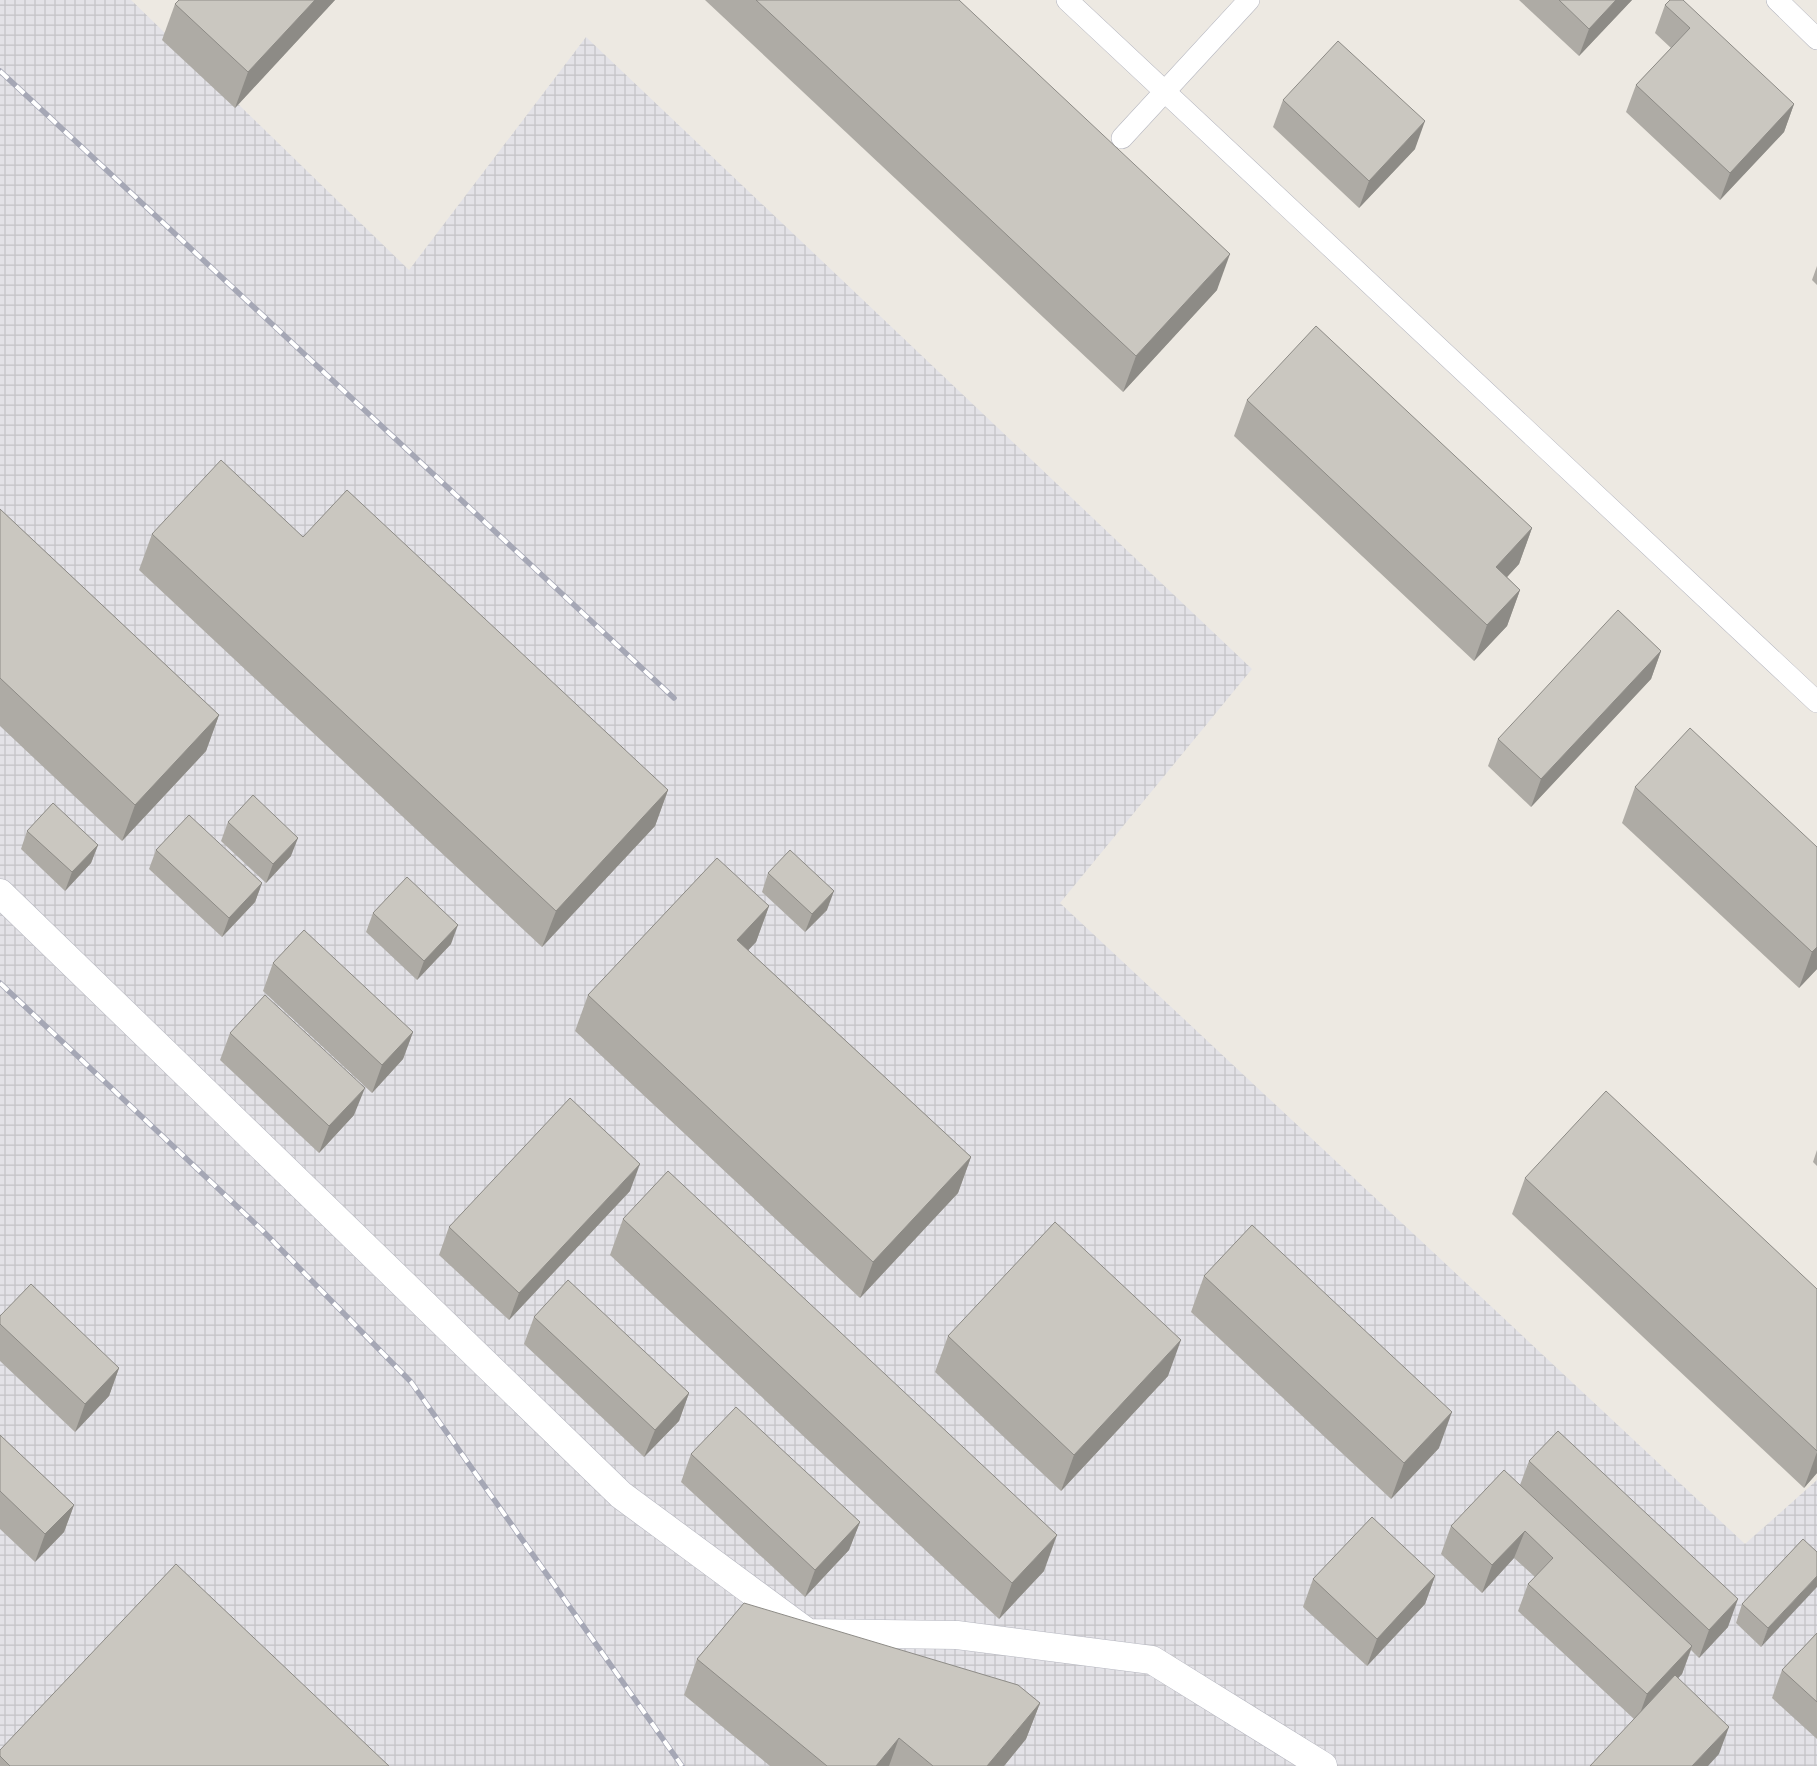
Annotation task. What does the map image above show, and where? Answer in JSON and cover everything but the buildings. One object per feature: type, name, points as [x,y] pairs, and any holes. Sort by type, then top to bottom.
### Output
[{"type":"street","points":[[0,893],[621,1496],[808,1633],[957,1635],[1152,1660],[1323,1766]]},
{"type":"lane","points":[[1067,0],[1817,702]]},
{"type":"lane","points":[[1122,138],[1249,0]]},
{"type":"lane","points":[[1777,0],[1817,39]]},
{"type":"shaded area","points":[[0,0],[131,0],[409,270],[586,37],[1252,669],[1060,903],[1745,1544],[1817,1480],[1817,1766],[0,1766]]},
{"type":"railway","points":[[0,71],[674,698]]},
{"type":"railway","points":[[0,983],[262,1230],[411,1382],[682,1766]]}]
